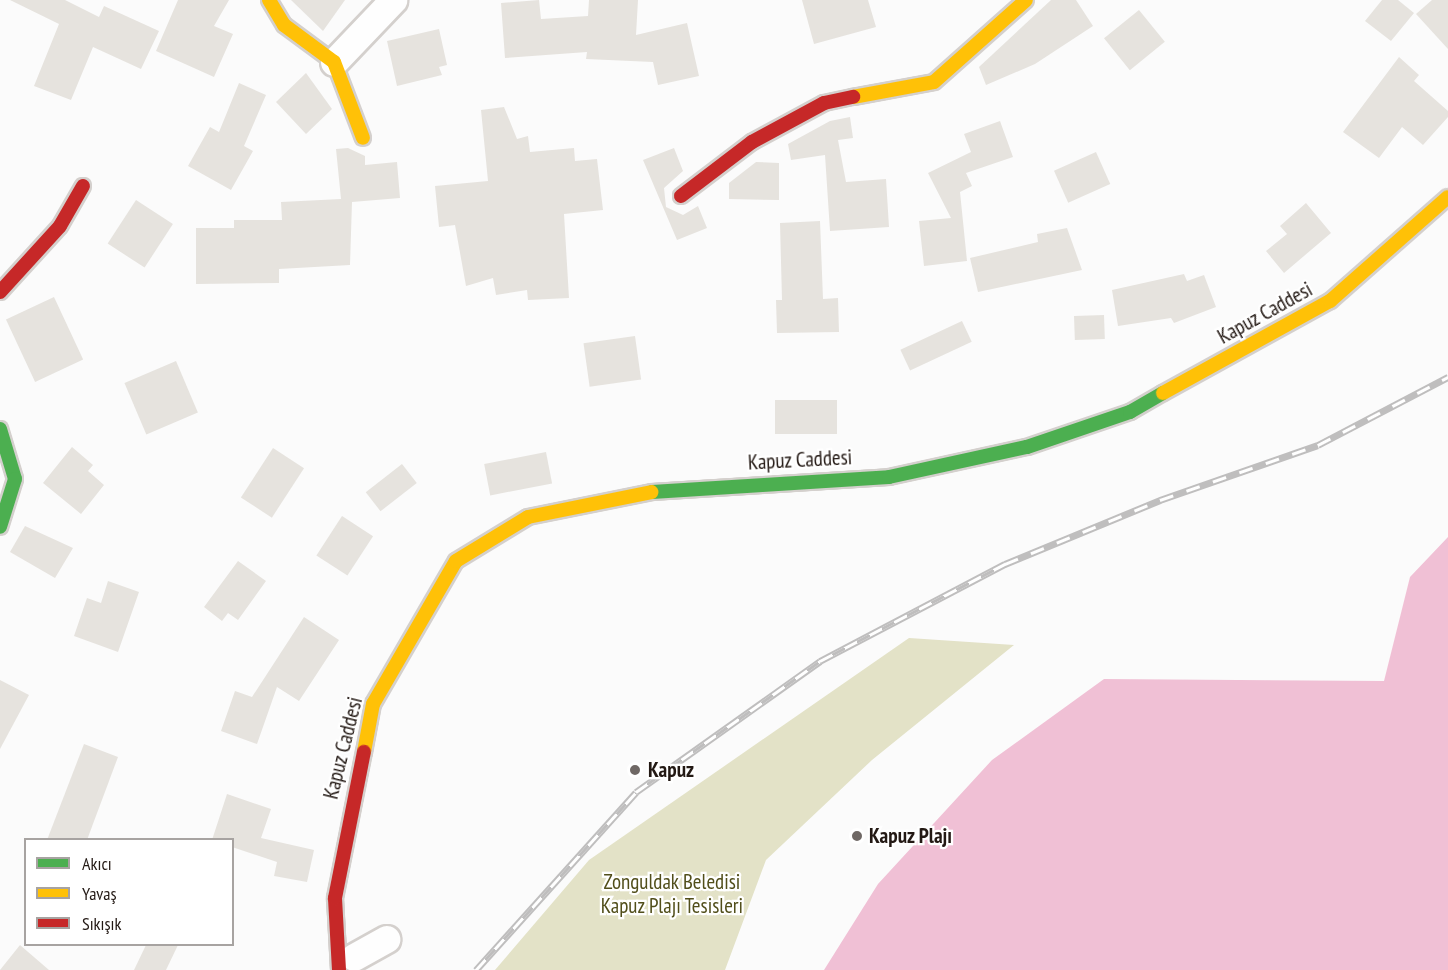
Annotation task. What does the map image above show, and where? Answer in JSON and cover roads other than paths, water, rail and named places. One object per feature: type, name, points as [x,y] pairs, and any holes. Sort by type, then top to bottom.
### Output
[{"type":"main road","points":[[269,0],[284,25],[334,62],[363,138]]},
{"type":"main road","points":[[681,196],[752,142],[824,103],[934,82],[1026,0]]},
{"type":"main road","points":[[0,292],[60,226],[83,186]]},
{"type":"main road","name":"Kapuz Caddesi","points":[[335,898],[373,704],[456,561],[528,517],[676,487],[889,477],[1027,447],[1131,412],[1330,301],[1448,196]]},
{"type":"main road","points":[[0,429],[15,479],[0,528]]},
{"type":"main road","points":[[335,898],[350,966]]},
{"type":"main road","points":[[335,898],[350,966]]},
{"type":"street","points":[[334,62],[393,0]]},
{"type":"street","points":[[350,966],[386,939]]},
{"type":"railway","points":[[476,970],[636,792],[820,661],[1005,564],[1160,500],[1318,445],[1448,377]]},
{"type":"place","name":"Kapuz","points":[[635,770]]},
{"type":"place","name":"Kapuz Plajı","points":[[857,836]]},
{"type":"park label","name":"Zonguldak Beledisi Kapuz Plajı Tesisleri","points":[[672,894]]}]
